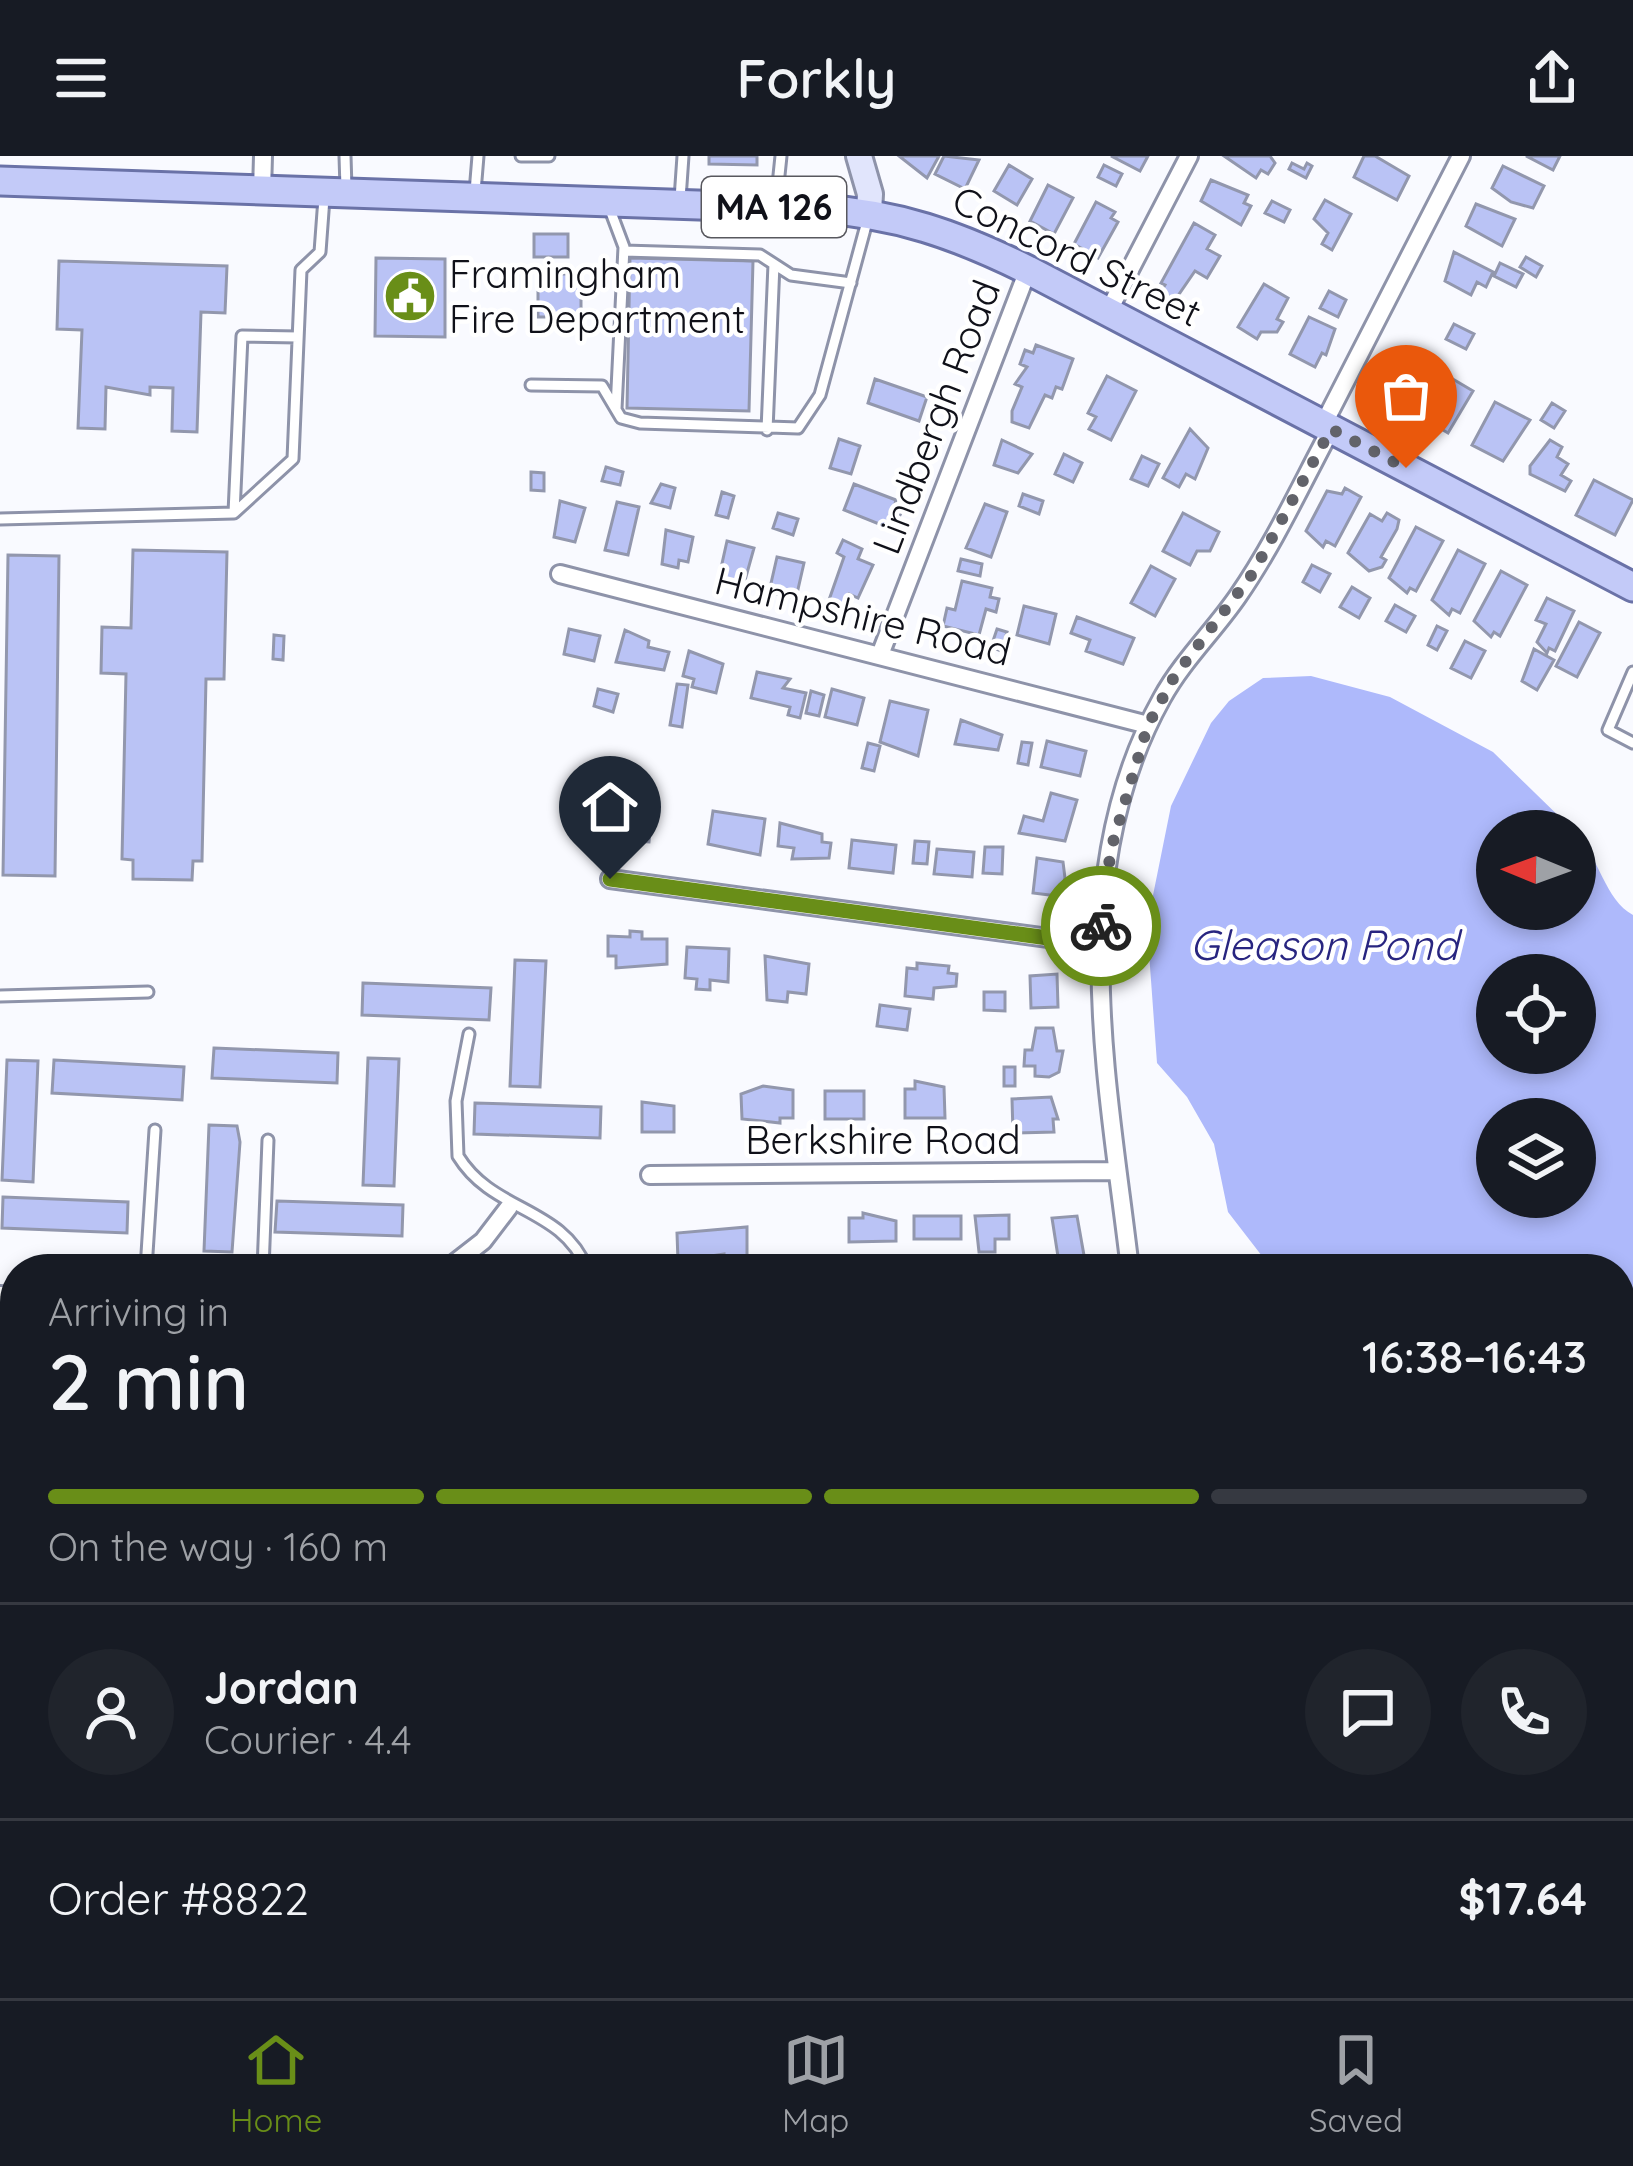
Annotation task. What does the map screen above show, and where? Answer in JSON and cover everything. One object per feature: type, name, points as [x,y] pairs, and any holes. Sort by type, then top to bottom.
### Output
[{"type":"main road","points":[[859,156],[871,194],[869,212]]},
{"type":"main road","name":"Concord Street","points":[[0,181],[869,212],[952,233],[1028,270],[1632,584]]},
{"type":"street","points":[[262,156],[262,191]]},
{"type":"street","points":[[1108,312],[1189,156]]},
{"type":"street","points":[[1128,1254],[1102,1060],[1100,945],[1111,849],[1148,725],[1174,677],[1253,573],[1461,156]]},
{"type":"street","name":"Lindbergh Road","points":[[880,655],[1028,270]]},
{"type":"street","name":"Hampshire Road","points":[[560,574],[1148,725]]},
{"type":"street","points":[[610,879],[1100,945]]},
{"type":"street","name":"Berkshire Road","points":[[650,1175],[1117,1171]]},
{"type":"street","points":[[466,1254],[483,1241],[509,1207]]},
{"type":"lane","points":[[0,519],[234,513],[293,459],[301,270],[320,252],[346,156]]},
{"type":"lane","points":[[474,198],[478,156]]},
{"type":"lane","points":[[521,156],[550,156]]},
{"type":"lane","points":[[679,204],[683,156]]},
{"type":"lane","points":[[776,208],[781,156]]},
{"type":"lane","points":[[608,202],[624,251],[616,410]]},
{"type":"lane","points":[[531,385],[602,386],[616,410],[640,423],[798,428],[808,417],[869,212]]},
{"type":"lane","points":[[624,251],[760,254],[791,275],[851,283]]},
{"type":"lane","points":[[767,430],[774,264]]},
{"type":"lane","points":[[234,513],[242,335],[298,337]]},
{"type":"lane","points":[[1633,672],[1608,730],[1633,743]]},
{"type":"lane","points":[[0,995],[148,992]]},
{"type":"lane","points":[[469,1034],[456,1101],[458,1156],[509,1207],[560,1228],[577,1254]]},
{"type":"lane","points":[[147,1254],[155,1130]]},
{"type":"lane","points":[[264,1254],[268,1140]]},
{"type":"water","name":"Gleason Pond","points":[[1311,676],[1390,697],[1493,752],[1552,810],[1476,810],[1476,930],[1596,930],[1596,864],[1616,899],[1633,915],[1633,1254],[1260,1254],[1228,1212],[1214,1144],[1187,1097],[1157,1063],[1147,925],[1171,806],[1211,723],[1229,701],[1263,678]]},
{"type":"building","points":[[709,156],[757,156],[757,165],[709,164]]},
{"type":"building","points":[[899,156],[939,156],[927,178]]},
{"type":"building","points":[[944,156],[979,160],[965,189],[935,174]]},
{"type":"building","points":[[1111,156],[1148,156],[1140,171]]},
{"type":"building","points":[[1224,156],[1270,156],[1275,163],[1268,174],[1261,170],[1256,178]]},
{"type":"building","points":[[1364,156],[1375,156],[1409,176],[1397,200],[1354,177]]},
{"type":"building","points":[[1526,156],[1560,156],[1553,170]]},
{"type":"building","points":[[1292,163],[1304,169],[1307,163],[1312,166],[1306,178],[1289,169]]},
{"type":"building","points":[[1009,165],[1032,179],[1017,205],[994,191]]},
{"type":"building","points":[[1104,165],[1122,174],[1116,186],[1098,177]]},
{"type":"building","points":[[1503,166],[1544,186],[1533,208],[1511,202],[1492,188]]},
{"type":"building","points":[[1211,180],[1248,195],[1244,203],[1251,206],[1241,225],[1201,201]]},
{"type":"building","points":[[1048,185],[1073,198],[1054,234],[1030,221]]},
{"type":"building","points":[[1325,200],[1351,214],[1332,250],[1322,244],[1328,233],[1314,219]]},
{"type":"building","points":[[1272,201],[1290,210],[1284,222],[1265,213]]},
{"type":"building","points":[[1096,202],[1115,212],[1111,218],[1118,222],[1098,258],[1074,244]]},
{"type":"building","points":[[1476,204],[1515,219],[1502,246],[1466,226]]},
{"type":"building","points":[[1194,223],[1215,235],[1207,249],[1220,256],[1207,278],[1195,271],[1175,300],[1161,292],[1165,285],[1161,283]]},
{"type":"building","points":[[534,234],[568,234],[568,257],[534,257]]},
{"type":"building","points":[[1454,252],[1493,272],[1486,287],[1477,282],[1471,295],[1445,281]]},
{"type":"building","points":[[1526,257],[1542,266],[1536,277],[1520,267]]},
{"type":"building","points":[[376,258],[445,259],[445,337],[375,336]]},
{"type":"building","points":[[630,258],[753,261],[749,411],[627,408]]},
{"type":"building","points":[[59,261],[227,266],[225,313],[201,312],[197,432],[172,431],[173,388],[150,387],[150,395],[106,387],[105,429],[78,428],[82,330],[57,329]]},
{"type":"building","points":[[1500,263],[1523,274],[1516,287],[1494,276]]},
{"type":"building","points":[[538,274],[581,274],[581,317],[538,317]]},
{"type":"building","points":[[1264,284],[1288,298],[1277,319],[1283,322],[1277,332],[1261,332],[1257,339],[1238,327]]},
{"type":"building","points":[[1329,291],[1346,300],[1338,317],[1320,308]]},
{"type":"building","points":[[1309,317],[1335,329],[1326,355],[1322,353],[1315,367],[1290,354]]},
{"type":"building","points":[[1454,324],[1474,334],[1466,349],[1446,339]]},
{"type":"building","points":[[1036,345],[1073,359],[1062,389],[1056,387],[1052,398],[1045,395],[1029,428],[1012,422],[1012,411],[1022,387],[1015,384],[1027,367],[1020,364],[1025,350],[1033,353]]},
{"type":"building","points":[[1409,354],[1423,361],[1398,405],[1379,396],[1379,371],[1385,359],[1402,367]]},
{"type":"building","points":[[1446,375],[1473,391],[1448,433],[1421,417]]},
{"type":"building","points":[[1107,376],[1136,391],[1111,440],[1089,429],[1096,417],[1088,413]]},
{"type":"building","points":[[875,379],[927,397],[919,421],[868,403]]},
{"type":"building","points":[[1495,402],[1530,420],[1503,461],[1472,445]]},
{"type":"building","points":[[1552,403],[1565,411],[1554,428],[1541,420]]},
{"type":"building","points":[[1190,429],[1208,448],[1195,479],[1186,474],[1179,487],[1163,478]]},
{"type":"building","points":[[839,439],[860,446],[851,474],[830,468]]},
{"type":"building","points":[[1002,440],[1032,454],[1018,473],[994,465]]},
{"type":"building","points":[[1550,440],[1562,447],[1557,457],[1568,464],[1561,475],[1571,481],[1565,491],[1530,474],[1530,466]]},
{"type":"building","points":[[1064,454],[1082,463],[1073,482],[1055,474]]},
{"type":"building","points":[[1142,456],[1159,464],[1148,486],[1131,479]]},
{"type":"building","points":[[606,467],[623,472],[620,485],[602,481]]},
{"type":"building","points":[[531,472],[544,473],[544,491],[531,490]]},
{"type":"building","points":[[1594,480],[1633,500],[1615,535],[1576,515]]},
{"type":"building","points":[[661,484],[675,488],[670,508],[651,503]]},
{"type":"building","points":[[854,484],[896,500],[894,507],[902,510],[894,530],[844,510]]},
{"type":"building","points":[[1345,488],[1361,497],[1335,546],[1326,541],[1323,547],[1306,531],[1327,491],[1342,494]]},
{"type":"building","points":[[722,492],[734,496],[728,518],[716,515]]},
{"type":"building","points":[[1023,494],[1043,501],[1039,514],[1019,506]]},
{"type":"building","points":[[560,501],[585,508],[575,542],[554,537]]},
{"type":"building","points":[[617,502],[639,507],[628,555],[605,550]]},
{"type":"building","points":[[985,504],[1007,512],[991,557],[966,548]]},
{"type":"building","points":[[778,513],[798,519],[793,535],[773,528]]},
{"type":"building","points":[[1183,513],[1219,532],[1210,551],[1197,551],[1190,565],[1163,551]]},
{"type":"building","points":[[1387,513],[1399,520],[1397,529],[1381,557],[1386,560],[1382,567],[1369,571],[1348,553],[1370,514],[1382,521]]},
{"type":"building","points":[[1416,527],[1443,541],[1416,591],[1410,588],[1407,593],[1389,578]]},
{"type":"building","points":[[666,530],[693,537],[688,562],[679,560],[678,568],[662,564]]},
{"type":"building","points":[[843,540],[862,549],[858,559],[873,565],[858,598],[849,594],[844,606],[829,600],[844,557],[837,553]]},
{"type":"building","points":[[727,541],[754,548],[744,584],[719,577]]},
{"type":"building","points":[[133,550],[227,552],[224,679],[206,679],[202,861],[193,861],[192,880],[133,879],[133,860],[122,859],[126,674],[101,673],[102,627],[131,628]]},
{"type":"building","points":[[1458,550],[1485,564],[1460,613],[1452,609],[1449,615],[1432,600]]},
{"type":"building","points":[[8,555],[59,556],[55,876],[3,875]]},
{"type":"building","points":[[777,557],[804,563],[796,598],[769,592]]},
{"type":"building","points":[[961,559],[982,564],[980,576],[958,571]]},
{"type":"building","points":[[1312,565],[1330,574],[1320,592],[1303,582]]},
{"type":"building","points":[[1151,566],[1175,579],[1155,616],[1131,603]]},
{"type":"building","points":[[1501,571],[1527,585],[1500,636],[1494,632],[1491,637],[1474,621]]},
{"type":"building","points":[[962,581],[992,588],[990,597],[999,599],[996,612],[986,609],[979,635],[943,626],[947,608],[955,610]]},
{"type":"building","points":[[1352,587],[1370,598],[1359,618],[1340,607]]},
{"type":"building","points":[[1547,598],[1574,611],[1555,651],[1549,648],[1547,653],[1537,642],[1546,624],[1536,620]]},
{"type":"building","points":[[1395,605],[1415,616],[1406,632],[1386,621]]},
{"type":"building","points":[[1024,606],[1056,614],[1049,644],[1017,635]]},
{"type":"building","points":[[1077,617],[1134,638],[1123,664],[1086,651],[1090,640],[1071,633]]},
{"type":"building","points":[[1579,622],[1600,633],[1577,677],[1556,666]]},
{"type":"building","points":[[1437,626],[1447,631],[1437,650],[1428,645]]},
{"type":"building","points":[[569,629],[600,636],[594,661],[564,654]]},
{"type":"building","points":[[997,629],[1007,632],[1001,651],[991,647]]},
{"type":"building","points":[[625,630],[649,641],[648,647],[669,652],[664,670],[616,662]]},
{"type":"building","points":[[274,635],[284,636],[283,660],[273,659]]},
{"type":"building","points":[[1465,641],[1485,651],[1471,678],[1451,668]]},
{"type":"building","points":[[1534,649],[1554,660],[1537,690],[1522,681]]},
{"type":"building","points":[[689,651],[723,664],[716,693],[692,687],[694,679],[683,676]]},
{"type":"building","points":[[757,672],[790,679],[783,688],[806,693],[800,718],[788,715],[790,707],[751,698]]},
{"type":"building","points":[[677,684],[688,685],[682,727],[670,725]]},
{"type":"building","points":[[598,689],[618,694],[613,712],[594,706]]},
{"type":"building","points":[[832,689],[864,698],[857,725],[825,717]]},
{"type":"building","points":[[811,691],[824,695],[819,716],[806,713]]},
{"type":"building","points":[[890,701],[928,710],[918,756],[880,742]]},
{"type":"building","points":[[961,720],[1002,735],[998,750],[955,744]]},
{"type":"building","points":[[1047,741],[1086,751],[1080,776],[1041,767]]},
{"type":"building","points":[[1022,742],[1032,743],[1028,765],[1018,763]]},
{"type":"building","points":[[868,743],[880,746],[874,771],[862,768]]},
{"type":"building","points":[[1051,793],[1077,800],[1065,841],[1019,833],[1024,816],[1043,821]]},
{"type":"building","points":[[623,799],[643,801],[643,812],[652,813],[649,842],[617,840],[618,826],[594,824],[596,802],[618,803],[622,813]]},
{"type":"building","points":[[713,811],[765,819],[760,855],[708,844]]},
{"type":"building","points":[[780,823],[822,834],[822,842],[831,843],[829,858],[792,859],[794,848],[778,846]]},
{"type":"building","points":[[852,840],[896,845],[893,873],[849,868]]},
{"type":"building","points":[[915,841],[929,842],[927,864],[913,863]]},
{"type":"building","points":[[985,847],[1003,847],[1002,874],[983,873]]},
{"type":"building","points":[[937,849],[974,852],[972,877],[934,874]]},
{"type":"building","points":[[1037,858],[1063,862],[1065,878],[1058,896],[1033,893]]},
{"type":"building","points":[[630,931],[642,932],[642,939],[667,939],[667,964],[616,968],[616,956],[608,956],[608,936],[630,937]]},
{"type":"building","points":[[687,947],[729,949],[728,982],[710,980],[710,990],[696,989],[697,979],[685,978]]},
{"type":"building","points":[[765,956],[809,964],[806,994],[788,992],[787,1002],[767,1000]]},
{"type":"building","points":[[515,960],[546,961],[540,1087],[510,1086]]},
{"type":"building","points":[[917,963],[949,966],[948,973],[957,974],[956,986],[934,988],[933,999],[905,996],[907,968],[917,969]]},
{"type":"building","points":[[1057,974],[1058,1007],[1031,1008],[1030,976]]},
{"type":"building","points":[[363,983],[491,988],[489,1020],[362,1015]]},
{"type":"building","points":[[984,992],[1005,992],[1005,1011],[984,1010]]},
{"type":"building","points":[[880,1005],[910,1009],[907,1030],[877,1026]]},
{"type":"building","points":[[1036,1028],[1053,1028],[1057,1051],[1063,1051],[1059,1072],[1049,1077],[1035,1076],[1035,1066],[1024,1066],[1025,1050],[1032,1050]]},
{"type":"building","points":[[214,1048],[338,1053],[337,1083],[212,1078]]},
{"type":"building","points":[[368,1058],[399,1059],[394,1186],[363,1185]]},
{"type":"building","points":[[7,1060],[38,1061],[33,1182],[2,1180]]},
{"type":"building","points":[[54,1060],[184,1067],[182,1100],[52,1093]]},
{"type":"building","points":[[1004,1067],[1015,1067],[1015,1086],[1004,1086]]},
{"type":"building","points":[[915,1081],[944,1087],[945,1118],[905,1118],[905,1089],[915,1089]]},
{"type":"building","points":[[763,1086],[793,1090],[793,1118],[780,1118],[780,1123],[742,1119],[741,1094]]},
{"type":"building","points":[[825,1091],[864,1091],[864,1119],[825,1119]]},
{"type":"building","points":[[1051,1097],[1058,1119],[1053,1119],[1054,1132],[1013,1133],[1012,1099]]},
{"type":"building","points":[[642,1102],[674,1106],[674,1132],[642,1132]]},
{"type":"building","points":[[475,1103],[601,1107],[600,1138],[474,1134]]},
{"type":"building","points":[[209,1125],[237,1126],[240,1142],[232,1252],[204,1251]]},
{"type":"building","points":[[3,1197],[128,1202],[127,1233],[2,1228]]},
{"type":"building","points":[[277,1201],[403,1205],[402,1236],[275,1232]]},
{"type":"building","points":[[863,1213],[896,1221],[896,1241],[849,1242],[849,1218],[863,1218]]},
{"type":"building","points":[[1009,1215],[1009,1239],[995,1239],[995,1252],[979,1252],[975,1216]]},
{"type":"building","points":[[914,1216],[961,1216],[961,1239],[914,1239]]},
{"type":"building","points":[[1077,1216],[1084,1254],[1058,1254],[1052,1218]]},
{"type":"building","points":[[747,1227],[747,1254],[678,1254],[677,1233]]},
{"type":"way so far","points":[[1101,926],[1111,849],[1148,725],[1174,677],[1220,620],[1273,541],[1331,429],[1406,468]]},
{"type":"place","name":"Framingham Fire Department","points":[[410,296]]},
{"type":"route","points":[[610,879],[1100,945],[1101,926]]}]
